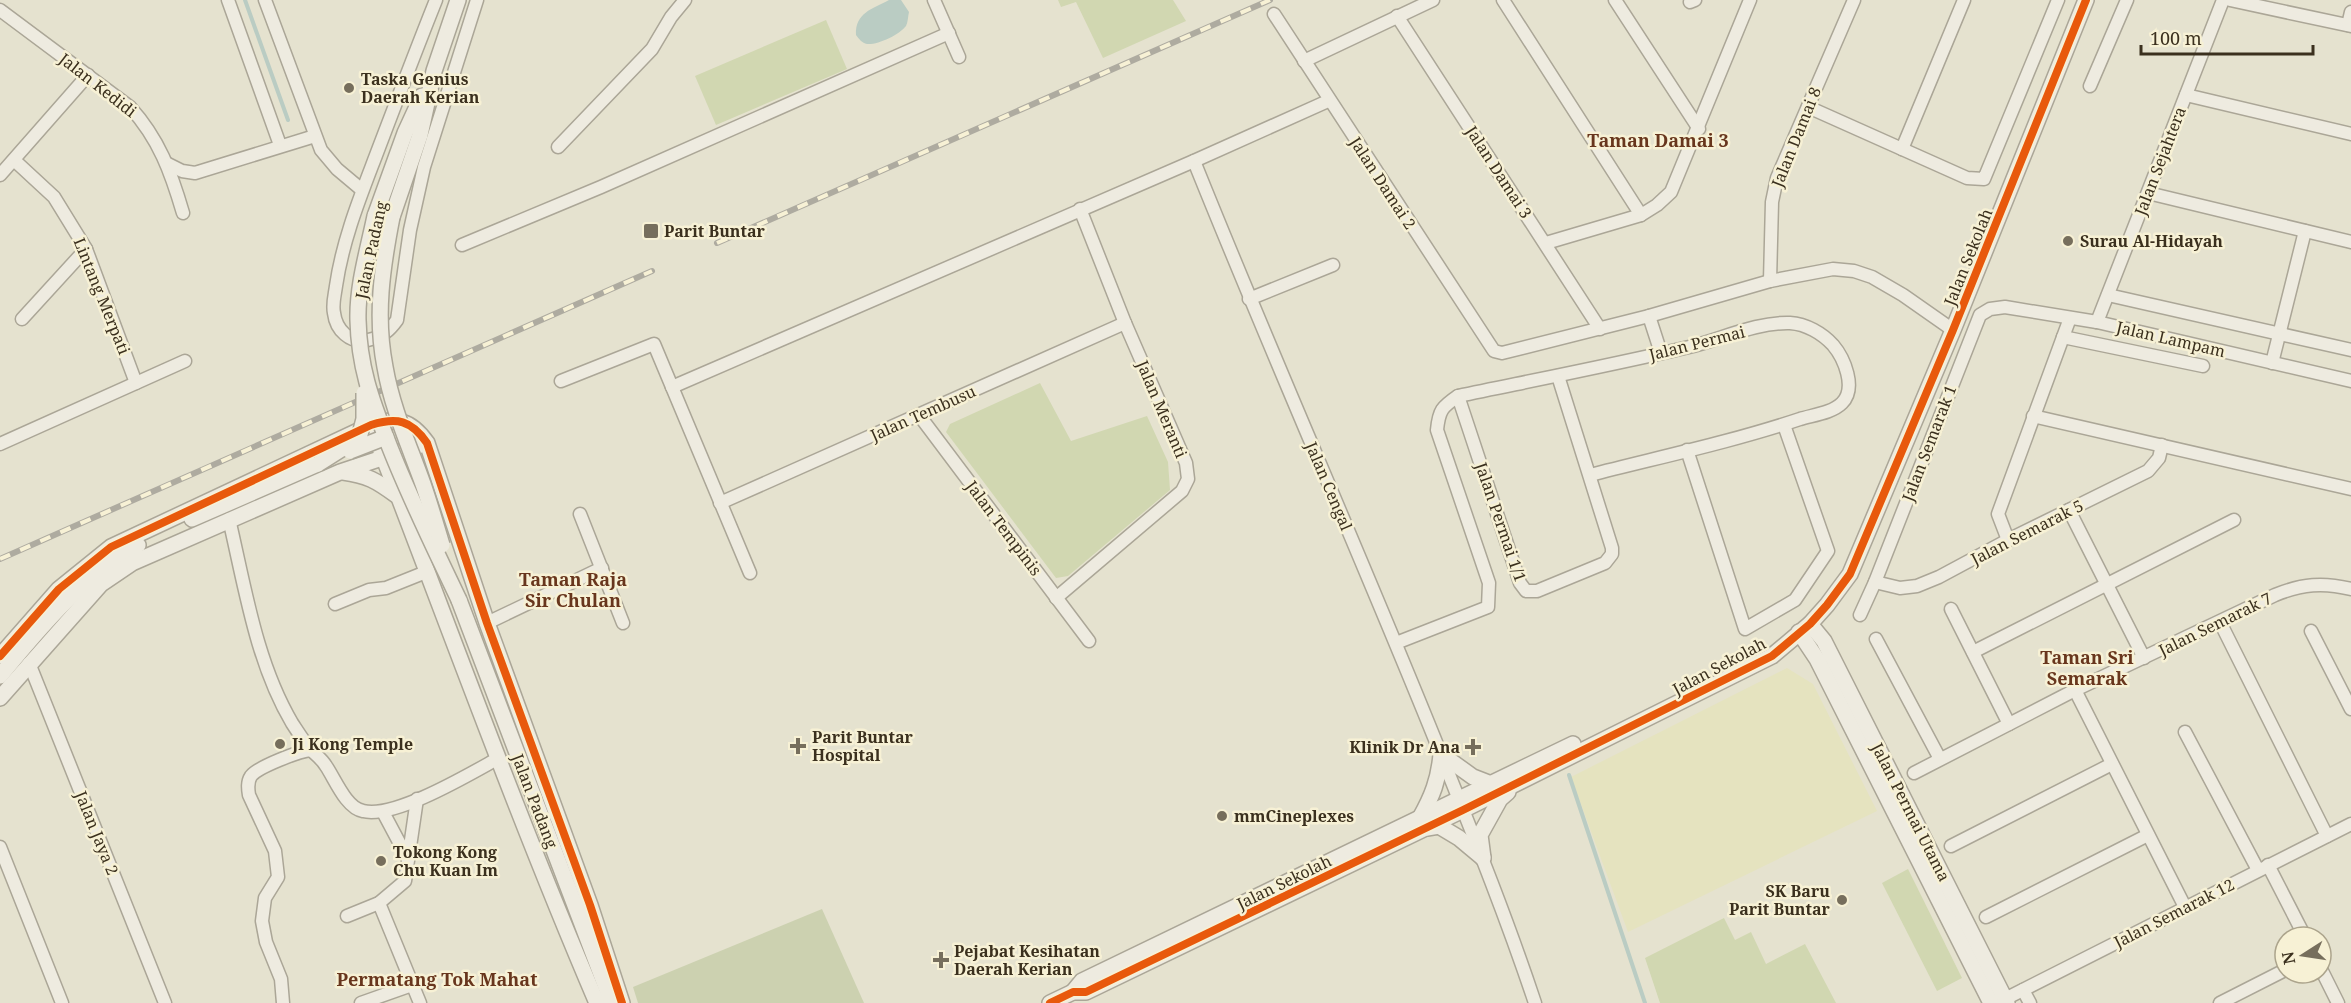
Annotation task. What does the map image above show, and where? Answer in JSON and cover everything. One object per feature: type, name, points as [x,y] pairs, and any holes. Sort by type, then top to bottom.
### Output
[{"type":"street","points":[[228,0],[280,145]]},
{"type":"street","points":[[266,0],[321,150],[362,190]]},
{"type":"street","points":[[436,0],[356,203],[339,262],[333,311],[336,322],[348,338],[365,341],[378,338],[389,331],[397,320],[410,230],[424,167],[477,0]]},
{"type":"street","name":"Jalan Padang","points":[[458,0],[434,71],[420,135],[392,217],[381,275],[380,306],[384,365],[403,431],[424,486],[459,600],[612,1003]]},
{"type":"street","points":[[934,0],[959,57]]},
{"type":"street","points":[[1304,61],[1433,0]]},
{"type":"street","points":[[1503,0],[1641,215]]},
{"type":"street","points":[[1615,0],[1699,129]]},
{"type":"street","points":[[1546,243],[1641,215],[1671,192],[1699,129],[1750,0]]},
{"type":"street","name":"Jalan Damai 8","points":[[1770,281],[1772,202],[1777,178],[1854,0]]},
{"type":"street","points":[[1902,149],[1964,0]]},
{"type":"street","points":[[1808,107],[1967,178],[1984,179],[2058,0]]},
{"type":"street","name":"Jalan Sekolah","points":[[1050,1003],[1073,992],[1082,981],[1461,805],[1520,782],[1772,656],[1805,628],[1827,605],[1850,574],[1953,330],[2086,0]]},
{"type":"street","points":[[2090,86],[2127,0]]},
{"type":"street","name":"Jalan Sejahtera","points":[[2097,322],[2223,0]]},
{"type":"street","points":[[2230,0],[2350,26],[2351,12]]},
{"type":"street","points":[[558,147],[652,50],[681,5]]},
{"type":"street","name":"Jalan Damai 2","points":[[1274,14],[1494,351],[1502,353],[1599,328]]},
{"type":"street","name":"Jalan Kedidi","points":[[2,15],[88,75],[148,126],[168,164],[183,213]]},
{"type":"street","name":"Jalan Damai 3","points":[[1397,16],[1599,328]]},
{"type":"street","points":[[462,245],[601,187],[949,33]]},
{"type":"street","name":"Jalan Padang","points":[[434,71],[405,133],[375,216],[360,288],[358,320],[364,378],[375,412],[399,471],[459,600]]},
{"type":"street","points":[[0,175],[88,75]]},
{"type":"street","points":[[2186,96],[2351,134]]},
{"type":"street","points":[[672,387],[1329,101]]},
{"type":"street","points":[[168,164],[182,171],[195,172],[315,136]]},
{"type":"street","name":"Lintang Merpati","points":[[14,160],[54,197],[86,249],[136,383]]},
{"type":"street","name":"Jalan Cengal","points":[[1194,161],[1249,299],[1396,644],[1482,858],[1535,1003]]},
{"type":"street","points":[[2148,193],[2351,242]]},
{"type":"street","name":"Jalan Meranti","points":[[1056,597],[1182,491],[1188,479],[1186,463],[1125,323],[1080,209]]},
{"type":"street","points":[[2272,363],[2305,231]]},
{"type":"street","points":[[482,246],[493,232]]},
{"type":"street","points":[[22,319],[86,249]]},
{"type":"street","points":[[1249,299],[1333,266]]},
{"type":"street","points":[[1599,328],[1770,281],[1833,269],[1854,271],[1872,277],[1903,295],[1953,330]]},
{"type":"street","points":[[2108,295],[2351,350]]},
{"type":"street","name":"Jalan Lampam","points":[[1990,309],[2005,307],[2097,322],[2351,381]]},
{"type":"street","name":"Jalan Semarak 1","points":[[1860,615],[1980,315],[1990,309]]},
{"type":"street","points":[[1649,316],[1660,353]]},
{"type":"street","points":[[2008,540],[1998,513],[2070,318]]},
{"type":"street","name":"Jalan Tembusu","points":[[720,503],[1125,323]]},
{"type":"street","name":"Jalan Permai","points":[[1458,396],[1660,353],[1772,324],[1793,323],[1810,328],[1825,336],[1838,351],[1846,369],[1849,388],[1843,402],[1832,410],[1784,425],[1590,475]]},
{"type":"street","points":[[2063,337],[2203,366]]},
{"type":"street","points":[[561,381],[654,344],[750,573]]},
{"type":"street","points":[[0,444],[185,361]]},
{"type":"street","points":[[1558,376],[1590,475]]},
{"type":"street","points":[[318,464],[359,438],[364,419],[364,378]]},
{"type":"street","points":[[1396,644],[1488,607],[1489,584],[1437,430],[1439,414],[1445,405],[1458,396]]},
{"type":"street","name":"Jalan Permai 1/1","points":[[1458,396],[1520,584],[1526,591],[1537,591],[1605,563],[1612,554],[1590,475]]},
{"type":"street","name":"Jalan Tempinis","points":[[919,415],[1089,641]]},
{"type":"street","points":[[2032,416],[2351,489]]},
{"type":"street","points":[[0,656],[59,590],[111,547],[371,425],[384,421],[405,422],[414,428],[427,443],[487,623],[590,905],[622,1003]]},
{"type":"street","points":[[371,425],[497,759],[549,891],[597,1003]]},
{"type":"street","points":[[1687,450],[1745,629],[1796,600],[1828,551],[1784,425]]},
{"type":"street","points":[[0,676],[27,644],[95,574],[124,551],[157,534],[318,464],[403,431]]},
{"type":"street","points":[[0,698],[101,584],[132,563],[340,472],[427,443]]},
{"type":"street","points":[[327,444],[340,472]]},
{"type":"street","name":"Jalan Semarak 5","points":[[1875,582],[1900,588],[1917,586],[1939,577],[2148,471],[2158,458],[2162,445]]},
{"type":"street","points":[[340,472],[362,475],[376,480],[396,495]]},
{"type":"street","points":[[2069,510],[2144,658]]},
{"type":"street","points":[[580,514],[623,623]]},
{"type":"street","points":[[229,519],[261,650],[276,692],[292,723],[311,750],[322,759],[350,803],[361,811],[383,812],[417,800],[497,759]]},
{"type":"street","points":[[1973,652],[2234,520]]},
{"type":"street","points":[[487,623],[602,568]]},
{"type":"street","points":[[335,604],[369,590],[386,588],[426,572]]},
{"type":"street","name":"Jalan Semarak 7","points":[[1914,772],[2075,690],[2292,588],[2313,584],[2333,584],[2351,589]]},
{"type":"street","points":[[1951,609],[2009,724]]},
{"type":"street","points":[[2220,622],[2328,836]]},
{"type":"street","name":"Jalan Sekolah","points":[[1461,805],[1491,784],[1805,628]]},
{"type":"street","name":"Jalan Permai Utama","points":[[1805,628],[1817,659],[2000,1002]]},
{"type":"street","name":"Jalan Permai Utama","points":[[1805,628],[1824,641],[2000,1002]]},
{"type":"street","points":[[2311,631],[2351,708]]},
{"type":"street","points":[[1876,639],[1940,759]]},
{"type":"street","points":[[1772,656],[1791,648],[1817,659]]},
{"type":"street","name":"Jalan Jaya 2","points":[[29,663],[165,1003]]},
{"type":"street","points":[[2075,690],[2185,908]]},
{"type":"street","points":[[2185,732],[2298,925]]},
{"type":"street","points":[[283,1003],[281,979],[266,942],[262,921],[265,898],[278,877],[275,851],[249,795],[248,784],[251,776],[270,765],[298,751],[311,750]]},
{"type":"street","points":[[1440,754],[1473,777],[1491,784]]},
{"type":"street","points":[[1440,754],[1439,774],[1423,823],[1439,826],[1459,838],[1482,858]]},
{"type":"street","points":[[1951,846],[2112,764]]},
{"type":"street","points":[[1482,858],[1480,835],[1488,818],[1500,799],[1520,782]]},
{"type":"street","points":[[347,916],[379,903],[405,881],[417,800]]},
{"type":"street","points":[[383,812],[408,859]]},
{"type":"street","name":"Jalan Semarak 12","points":[[2000,1002],[2351,824]]},
{"type":"street","points":[[1986,917],[2148,835]]},
{"type":"street","points":[[0,847],[62,1003]]},
{"type":"street","points":[[379,903],[420,1003]]},
{"type":"street","points":[[2220,1003],[2273,976]]},
{"type":"street","points":[[361,1003],[412,985]]},
{"type":"street","points":[[2329,985],[2338,1003]]},
{"type":"street","points":[[2023,990],[2030,1003]]},
{"type":"shaded area","points":[[889,0],[901,0],[909,12],[906,26],[882,41],[872,44],[864,43],[856,35],[858,22],[871,9]]},
{"type":"shaded area","points":[[1787,668],[1813,684],[1877,811],[1628,932],[1571,777]]},
{"type":"green space","points":[[1058,0],[1173,0],[1186,21],[1103,58],[1076,2],[1061,7]]},
{"type":"green space","points":[[826,20],[847,69],[716,125],[695,76]]},
{"type":"green space","points":[[1040,383],[1071,441],[1147,416],[1168,462],[1170,490],[1068,576],[1056,578],[946,432],[950,424]]},
{"type":"green space","points":[[1908,869],[1962,978],[1937,991],[1882,883]]},
{"type":"green space","points":[[822,909],[864,1003],[638,1003],[633,987]]},
{"type":"green space","points":[[1724,918],[1735,940],[1751,932],[1766,964],[1805,944],[1836,1003],[1660,1003],[1645,958]]},
{"type":"waterway","points":[[245,0],[288,120]]},
{"type":"waterway","points":[[1569,775],[1645,1003]]},
{"type":"railway","points":[[717,243],[1270,0]]},
{"type":"railway","points":[[0,559],[652,271]]},
{"type":"cycle path","points":[[1050,1003],[1073,992],[1086,992],[1463,810],[1772,656],[1810,624],[1850,574],[1953,330],[2086,0]]},
{"type":"cycle path","points":[[0,656],[59,589],[111,547],[371,425],[388,421],[403,422],[409,425],[427,443],[487,623],[590,905],[622,1003]]},
{"type":"place","name":"Taska Genius Daerah Kerian","points":[[349,88]]},
{"type":"place","name":"Parit Buntar","points":[[651,231]]},
{"type":"place","name":"Surau Al-Hidayah","points":[[2068,241]]},
{"type":"place","name":"Ji Kong Temple","points":[[280,744]]},
{"type":"place","name":"Parit Buntar Hospital","points":[[798,746]]},
{"type":"place","name":"Klinik Dr Ana","points":[[1473,747]]},
{"type":"place","name":"mmCineplexes","points":[[1222,816]]},
{"type":"place","name":"Tokong Kong Chu Kuan Im","points":[[381,861]]},
{"type":"place","name":"SK Baru Parit Buntar","points":[[1842,900]]},
{"type":"place","name":"Pejabat Kesihatan Daerah Kerian","points":[[941,960]]},
{"type":"district","name":"Taman Damai 3","points":[[1658,140]]},
{"type":"district","name":"Taman Raja Sir Chulan","points":[[573,589]]},
{"type":"district","name":"Taman Sri Semarak","points":[[2087,667]]},
{"type":"district","name":"Permatang Tok Mahat","points":[[437,979]]}]
